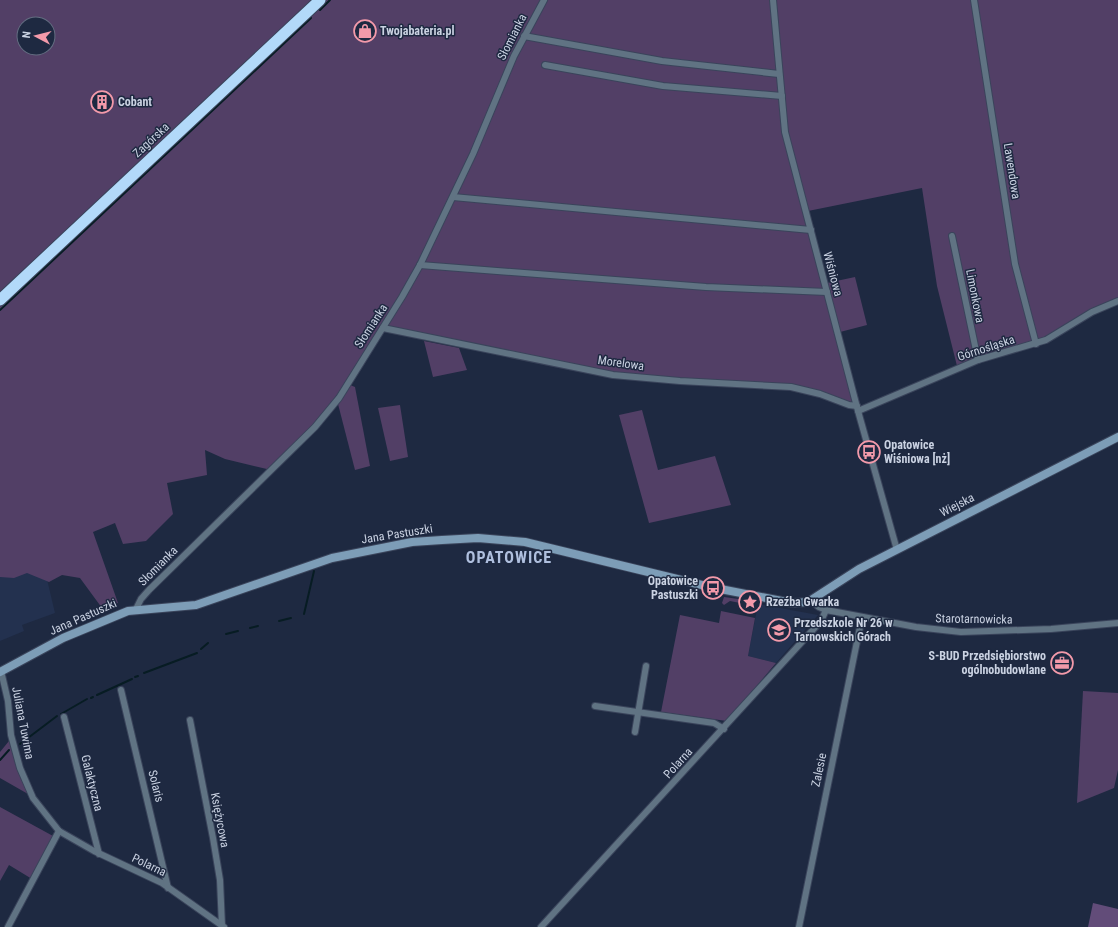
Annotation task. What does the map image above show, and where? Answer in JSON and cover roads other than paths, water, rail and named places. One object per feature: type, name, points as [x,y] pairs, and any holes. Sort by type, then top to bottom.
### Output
[{"type":"highway","name":"Zagórska","points":[[0,300],[320,0]]},
{"type":"street","name":"Słomianka","points":[[136,609],[141,598],[328,413],[383,328],[420,265],[453,197],[514,56],[544,0]]},
{"type":"street","name":"Wiśniowa","points":[[773,0],[785,132],[857,408],[897,550]]},
{"type":"street","name":"Lawendowa","points":[[974,0],[1015,264],[1036,344]]},
{"type":"street","points":[[524,36],[662,61],[779,74]]},
{"type":"street","points":[[545,65],[663,86],[782,96]]},
{"type":"street","points":[[453,197],[811,230]]},
{"type":"street","name":"Limonkowa","points":[[952,236],[978,360]]},
{"type":"street","points":[[420,265],[706,287],[818,293],[827,292]]},
{"type":"street","name":"Górnośląska","points":[[857,408],[978,360],[1046,340],[1092,312],[1118,301]]},
{"type":"street","name":"Morelowa","points":[[383,328],[613,375],[680,381],[791,387],[820,394],[857,408]]},
{"type":"street","name":"Wiejska","points":[[811,601],[844,577],[1043,473],[1118,437]]},
{"type":"street","name":"Jana Pastuszki","points":[[0,670],[64,638],[121,613],[136,609],[182,607],[209,602],[311,564],[412,542],[501,538],[548,546],[710,587],[797,603],[811,601]]},
{"type":"street","name":"Starotarnowicka","points":[[811,601],[826,610],[916,627],[961,632],[1051,629],[1118,623]]},
{"type":"street","name":"Polarna","points":[[540,927],[822,621],[826,610]]},
{"type":"street","name":"Zalesie","points":[[799,927],[862,617]]},
{"type":"street","points":[[635,732],[646,666]]},
{"type":"street","name":"Juliana Tuwima","points":[[0,670],[8,701],[11,735],[20,768],[33,798],[59,831]]},
{"type":"street","name":"Solaris","points":[[121,690],[168,888]]},
{"type":"street","points":[[595,706],[714,723],[724,729]]},
{"type":"street","name":"Galaktyczna","points":[[64,717],[100,854]]},
{"type":"street","name":"Księżycowa","points":[[190,720],[220,880],[223,926]]},
{"type":"street","points":[[8,927],[59,831]]},
{"type":"street","name":"Polarna","points":[[59,831],[100,854],[168,888],[223,926]]},
{"type":"waterway","points":[[320,10],[330,0]]},
{"type":"waterway","points":[[0,310],[311,18]]},
{"type":"waterway","points":[[304,614],[314,571]]},
{"type":"waterway","points":[[279,621],[291,618]]},
{"type":"waterway","points":[[250,628],[258,626]]},
{"type":"waterway","points":[[226,634],[238,631]]},
{"type":"waterway","points":[[201,649],[208,643]]},
{"type":"waterway","points":[[144,673],[197,653]]},
{"type":"waterway","points":[[97,695],[132,679]]},
{"type":"waterway","points":[[61,714],[87,699]]},
{"type":"waterway","points":[[20,744],[57,716]]},
{"type":"waterway","points":[[0,760],[9,750]]},
{"type":"place","name":"Twojabateria.pl","points":[[365,31]]},
{"type":"place","name":"Cobant","points":[[102,102]]},
{"type":"place","name":"Opatowice Wiśniowa [nż]","points":[[869,452]]},
{"type":"place","name":"Opatowice Pastuszki","points":[[713,588]]},
{"type":"place","name":"Rzeźba Gwarka","points":[[750,602]]},
{"type":"place","name":"Przedszkole Nr 26 w Tarnowskich Górach","points":[[779,630]]},
{"type":"place","name":"S-BUD Przedsiębiorstwo ogólnobudowlane","points":[[1062,663]]},
{"type":"district","name":"OPATOWICE","points":[[509,557]]}]
